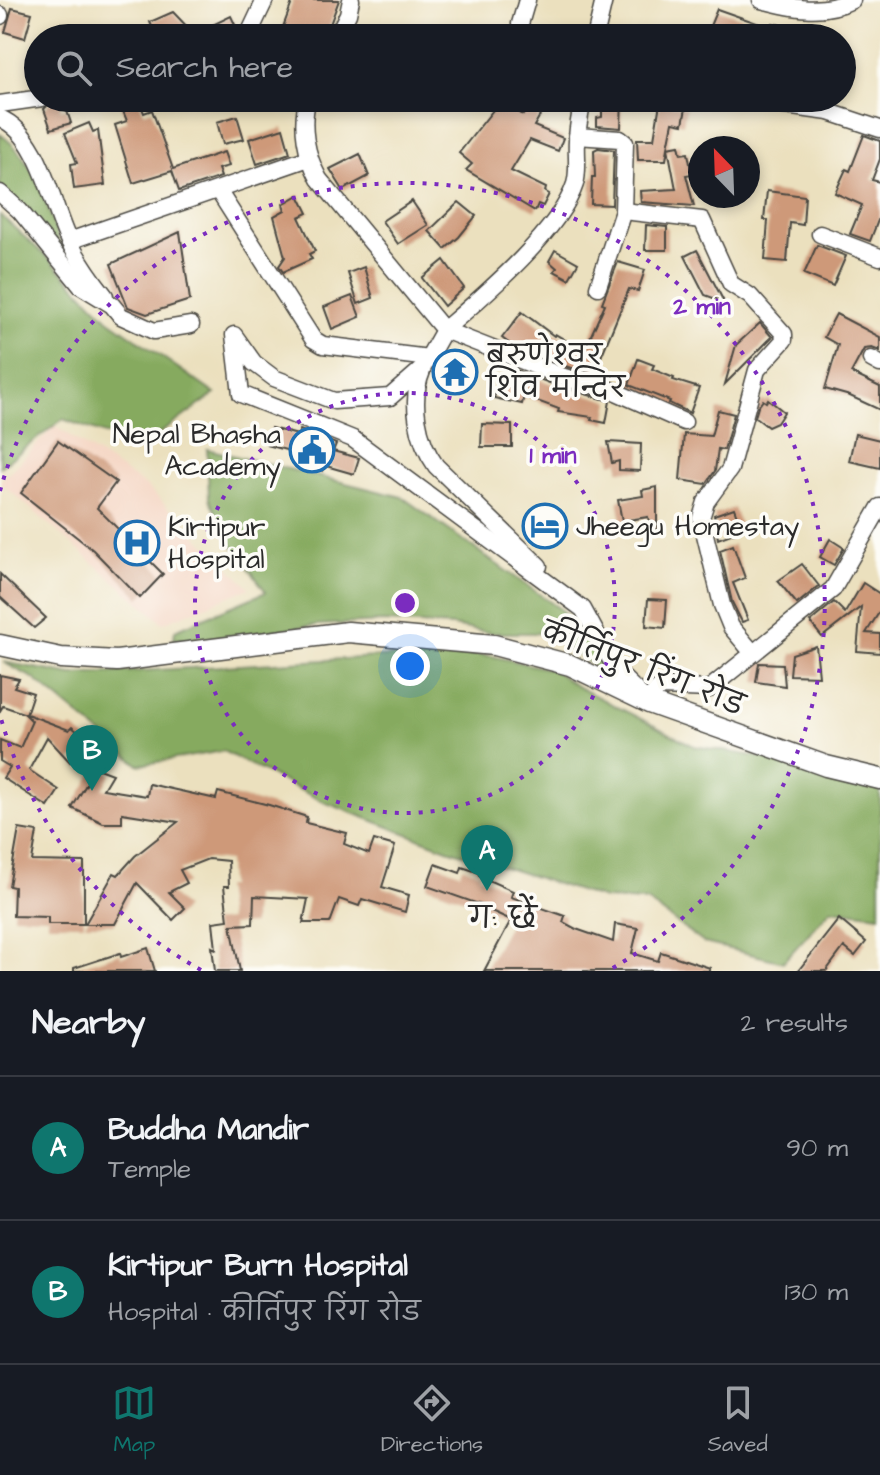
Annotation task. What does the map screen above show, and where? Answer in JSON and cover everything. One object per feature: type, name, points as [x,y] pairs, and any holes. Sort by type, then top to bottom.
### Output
[{"type":"street","points":[[254,24],[265,0]]},
{"type":"street","points":[[343,24],[351,0]]},
{"type":"street","points":[[520,24],[527,0]]},
{"type":"street","points":[[598,24],[604,0]]},
{"type":"street","points":[[761,0],[799,10],[838,7],[852,0]]},
{"type":"street","points":[[0,104],[24,101]]},
{"type":"street","points":[[304,112],[309,158],[319,179],[444,330],[564,377],[614,391],[684,422]]},
{"type":"street","points":[[581,112],[576,180],[570,198],[538,240],[496,284],[444,330],[416,385],[420,433],[425,452],[583,609],[618,673],[649,703],[661,687],[709,689],[833,589],[880,507]]},
{"type":"street","points":[[829,112],[880,129]]},
{"type":"street","points":[[0,118],[9,121],[25,138],[42,169],[83,269],[121,316],[154,331],[191,325]]},
{"type":"street","points":[[577,136],[624,140],[623,211],[598,287]]},
{"type":"street","points":[[69,241],[219,192],[309,158]]},
{"type":"street","points":[[219,192],[313,339],[323,345],[426,364]]},
{"type":"street","points":[[0,193],[20,211],[81,286],[112,305]]},
{"type":"street","points":[[623,211],[702,220],[731,284],[750,296],[784,334],[784,340],[757,370],[730,469],[706,502],[701,518],[722,605],[731,627],[753,653]]},
{"type":"street","points":[[820,234],[880,257]]},
{"type":"street","points":[[426,364],[390,397],[334,401],[274,378],[254,363],[234,335],[241,394],[353,439],[583,609]]},
{"type":"street","name":"कीर्तिपुर रिंग रोड","points":[[0,645],[61,658],[117,661],[348,632],[494,645],[570,665],[649,703],[826,766],[880,779]]},
{"type":"shaded area","name":"Kirtipur Hospital","points":[[55,426],[146,486],[250,588],[163,623],[0,482]]},
{"type":"green space","points":[[0,134],[13,145],[33,172],[63,253],[0,198]]},
{"type":"green space","points":[[0,215],[108,319],[215,394],[141,447],[63,419],[0,467]]},
{"type":"green space","points":[[207,449],[402,497],[560,609],[588,639],[605,673],[543,633],[491,633],[452,626],[384,622],[174,639],[175,630],[266,592],[231,543],[209,499]]},
{"type":"green space","points":[[445,653],[492,656],[553,670],[576,686],[694,746],[880,777],[880,915],[831,909],[783,962],[704,943],[647,901],[604,899],[447,849],[324,802],[223,751],[139,765],[33,678],[3,662],[72,675]]},
{"type":"building","points":[[293,0],[339,0],[330,24],[284,24]]},
{"type":"building","points":[[12,8],[32,13],[29,24],[24,24],[24,38],[5,32]]},
{"type":"building","points":[[717,9],[760,24],[711,24]]},
{"type":"building","points":[[173,12],[184,24],[151,24]]},
{"type":"building","points":[[231,16],[235,24],[215,24]]},
{"type":"building","points":[[45,112],[67,112],[71,123],[51,129]]},
{"type":"building","points":[[123,112],[153,112],[173,169],[224,152],[229,166],[218,169],[221,177],[179,191],[172,171],[133,183],[115,125],[127,121]]},
{"type":"building","points":[[491,112],[519,112],[523,115],[525,112],[542,112],[534,126],[563,138],[558,151],[530,140],[511,171],[546,188],[545,192],[549,194],[543,206],[538,204],[535,211],[466,170],[472,164],[459,153]]},
{"type":"building","points":[[602,112],[622,112],[621,128],[597,126],[597,118],[602,117]]},
{"type":"building","points":[[658,112],[685,112],[683,124],[673,122],[668,147],[679,145],[681,154],[688,153],[688,206],[641,202],[640,191],[676,189],[668,148],[666,160],[638,160],[637,139],[654,139]]},
{"type":"building","points":[[237,116],[244,139],[223,144],[217,122]]},
{"type":"building","points":[[89,123],[93,132],[98,130],[105,185],[74,189],[71,164],[77,163],[65,133]]},
{"type":"building","points":[[283,128],[290,153],[257,164],[249,139]]},
{"type":"building","points":[[864,135],[880,141],[880,159],[872,180],[880,182],[880,215],[870,241],[850,234],[862,205],[835,193],[846,169],[850,171]]},
{"type":"building","points":[[594,150],[614,150],[612,205],[591,204],[592,177],[595,177]]},
{"type":"building","points":[[360,154],[369,176],[343,190],[330,169]]},
{"type":"building","points":[[767,191],[805,196],[803,225],[790,223],[787,262],[765,260]]},
{"type":"building","points":[[299,195],[308,213],[299,217],[315,251],[309,254],[312,259],[283,272],[279,266],[285,257],[274,216],[285,210],[283,204]]},
{"type":"building","points":[[412,201],[428,225],[398,244],[382,221]]},
{"type":"building","points":[[459,202],[476,216],[445,249],[429,231]]},
{"type":"building","points":[[646,225],[667,227],[667,250],[645,250]]},
{"type":"building","points":[[180,232],[190,300],[147,314],[128,307],[111,264]]},
{"type":"building","points":[[817,245],[846,256],[833,286],[804,274]]},
{"type":"building","points":[[555,250],[578,263],[569,279],[554,271],[557,268],[549,261]]},
{"type":"building","points":[[697,250],[724,302],[705,295],[685,256]]},
{"type":"building","points":[[444,260],[464,288],[444,306],[422,278]]},
{"type":"building","points":[[618,262],[645,270],[638,291],[629,289],[594,374],[568,367],[502,338],[522,312],[554,336],[584,351],[605,304],[602,303]]},
{"type":"building","points":[[364,267],[373,298],[358,304],[348,273]]},
{"type":"building","points":[[352,296],[360,317],[332,329],[324,307]]},
{"type":"building","points":[[836,314],[880,337],[880,351],[864,349],[851,373],[880,387],[880,410],[825,389],[838,345],[824,337]]},
{"type":"building","points":[[760,323],[772,337],[725,384],[736,345]]},
{"type":"building","points":[[638,359],[654,365],[652,369],[673,380],[699,388],[690,413],[670,401],[629,385]]},
{"type":"building","points":[[513,369],[610,401],[606,423],[591,420],[592,417],[558,412],[559,409],[524,396],[522,404],[494,398],[498,384],[509,386]]},
{"type":"building","points":[[768,399],[784,412],[777,423],[768,427],[755,417],[763,400],[766,402]]},
{"type":"building","points":[[718,410],[734,414],[724,450],[718,449],[715,471],[706,484],[680,480],[684,434],[711,436]]},
{"type":"building","points":[[482,424],[512,425],[512,447],[481,447]]},
{"type":"building","points":[[271,428],[298,435],[300,430],[336,444],[333,451],[359,458],[354,474],[326,466],[323,471],[289,455],[290,451],[267,445]]},
{"type":"building","points":[[855,434],[880,440],[880,468],[849,461]]},
{"type":"building","points":[[58,441],[116,482],[97,508],[163,574],[140,598],[93,550],[21,493]]},
{"type":"building","points":[[608,442],[641,444],[640,471],[619,470],[619,461],[612,463]]},
{"type":"building","points":[[657,487],[657,529],[651,530],[648,517],[622,521],[618,500],[643,496],[642,490]]},
{"type":"building","points":[[734,508],[742,530],[718,539],[714,515]]},
{"type":"building","points":[[830,539],[844,548],[834,565],[820,557]]},
{"type":"building","points":[[733,545],[745,578],[733,583],[748,620],[742,622],[732,602],[720,550]]},
{"type":"building","points":[[802,564],[819,586],[797,604],[778,581]]},
{"type":"building","points":[[0,574],[46,618],[34,628],[0,597]]},
{"type":"building","points":[[863,583],[880,594],[880,611],[866,633],[880,634],[880,653],[857,651],[861,607],[822,637],[810,622],[834,602],[845,613]]},
{"type":"building","points":[[648,599],[667,600],[665,628],[646,626]]},
{"type":"building","points":[[816,646],[819,676],[790,675],[792,654]]},
{"type":"building","points":[[759,663],[783,664],[785,686],[756,682]]},
{"type":"building","points":[[0,675],[19,679],[14,687],[33,693],[26,714],[3,706],[0,711]]},
{"type":"building","points":[[24,713],[69,730],[72,727],[90,742],[70,762],[47,737],[29,770],[59,790],[48,807],[3,778],[10,767],[0,761],[0,740],[20,748],[32,721]]},
{"type":"building","points":[[96,768],[112,774],[103,789],[147,796],[149,784],[216,799],[218,792],[307,817],[306,823],[347,833],[344,844],[369,854],[374,840],[395,846],[382,887],[409,895],[405,912],[362,899],[359,906],[339,899],[330,923],[303,923],[308,899],[254,896],[253,924],[231,925],[240,971],[215,971],[213,922],[228,920],[224,886],[229,886],[228,861],[208,859],[180,870],[187,883],[169,892],[185,908],[173,920],[137,883],[115,924],[85,924],[114,873],[118,875],[135,856],[178,822],[122,813],[122,823],[103,823],[72,808]]},
{"type":"building","points":[[19,829],[37,832],[32,861],[84,862],[84,924],[48,924],[48,917],[13,916],[14,887],[9,886]]},
{"type":"building","points":[[435,864],[460,873],[462,867],[480,873],[479,876],[513,891],[511,897],[565,916],[563,922],[613,942],[615,924],[638,928],[632,953],[658,961],[661,952],[710,968],[709,971],[484,971],[511,920],[490,908],[427,886]]},
{"type":"building","points":[[839,919],[866,942],[855,956],[844,947],[826,971],[798,971]]},
{"type":"building","points":[[148,948],[155,971],[74,971],[74,968],[120,953],[121,957]]},
{"type":"place","name":"बरुणेश्वर शिव मन्दिर","points":[[455,372]]},
{"type":"place","name":"Nepal Bhasha Academy","points":[[312,450]]},
{"type":"place","name":"Jheegu Homestay","points":[[545,526]]},
{"type":"place","name":"Kirtipur Hospital","points":[[137,543]]},
{"type":"place","name":"Kirtipur Burn Hospital","points":[[92,791]]},
{"type":"place","name":"Buddha Mandir","points":[[487,891]]},
{"type":"district","name":"ग: छें","points":[[503,919]]}]
